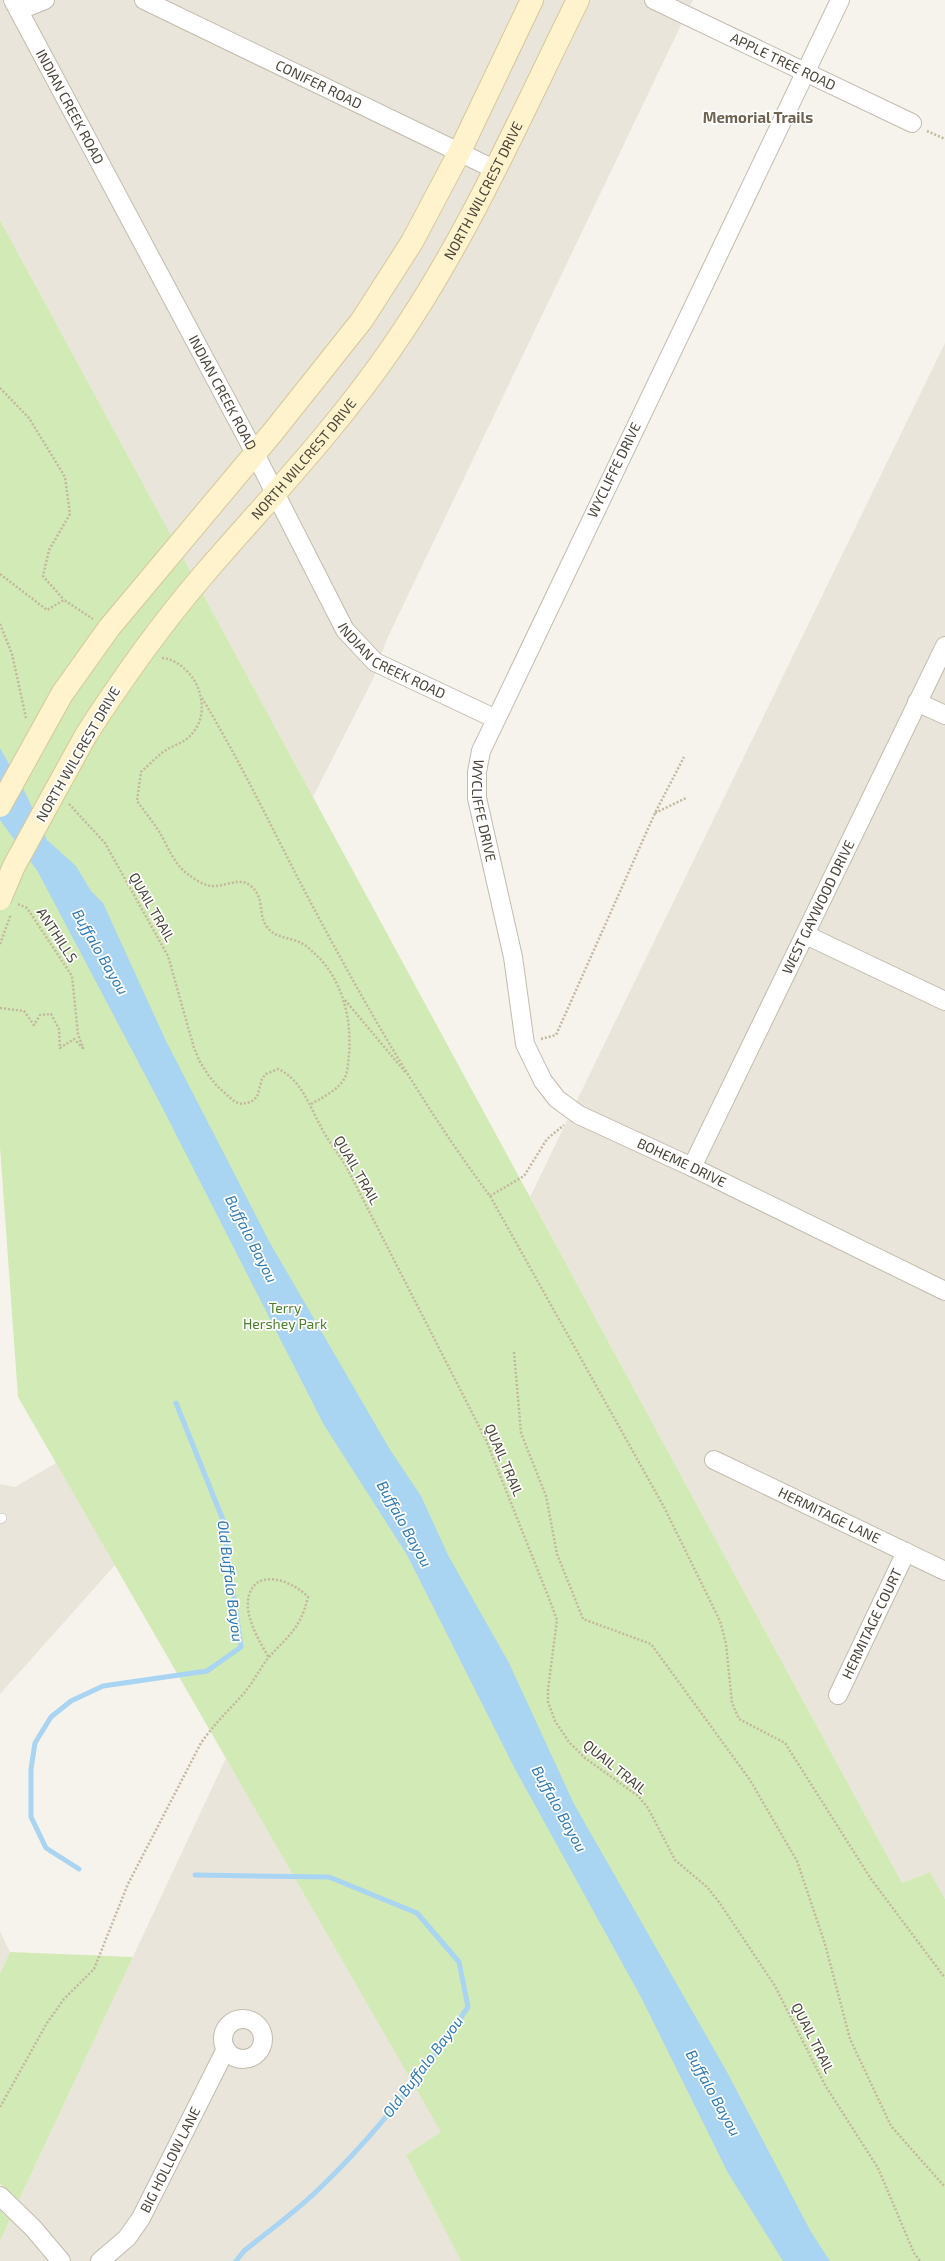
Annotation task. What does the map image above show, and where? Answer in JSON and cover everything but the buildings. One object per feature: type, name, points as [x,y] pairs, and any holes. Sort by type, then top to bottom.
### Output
[{"type":"main road","points":[[0,806],[62,694],[109,628],[255,453],[362,320],[412,242],[459,153],[532,0]]},
{"type":"main road","name":"NORTH WILCREST DRIVE","points":[[0,899],[14,866],[86,735],[142,652],[203,575],[343,414],[393,346],[444,266],[578,0]]},
{"type":"street","points":[[16,5],[45,0]]},
{"type":"street","name":"CONIFER ROAD","points":[[144,0],[494,169]]},
{"type":"street","name":"APPLE TREE ROAD","points":[[654,0],[912,123]]},
{"type":"street","name":"WYCLIFFE DRIVE","points":[[512,957],[478,798],[477,772],[481,751],[840,0]]},
{"type":"street","name":"INDIAN CREEK ROAD","points":[[16,5],[255,453],[345,630],[375,662],[496,719]]},
{"type":"street","name":"WEST GAYWOOD DRIVE","points":[[692,1167],[806,935],[945,646]]},
{"type":"street","points":[[917,702],[945,715]]},
{"type":"street","points":[[806,935],[945,1001]]},
{"type":"street","name":"BOHEME DRIVE","points":[[512,957],[525,1044],[543,1081],[557,1099],[579,1115],[692,1167],[945,1291]]},
{"type":"street","name":"HERMITAGE LANE","points":[[714,1460],[945,1571]]},
{"type":"street","name":"HERMITAGE COURT","points":[[838,1694],[906,1552]]},
{"type":"street","name":"BIG HOLLOW LANE","points":[[100,2261],[127,2238],[141,2218],[226,2049]]},
{"type":"street","points":[[0,2196],[33,2228],[61,2261]]},
{"type":"path","points":[[912,123],[945,140]]},
{"type":"path","points":[[0,388],[29,418],[65,477],[70,514],[50,550],[43,576],[64,600],[109,628]]},
{"type":"path","points":[[0,574],[47,610],[64,600]]},
{"type":"path","points":[[0,624],[12,654],[28,723]]},
{"type":"path","points":[[142,652],[150,658],[166,658],[184,666],[194,680],[202,698],[320,921],[410,1078],[454,1148],[490,1196],[664,1507],[720,1621],[726,1644],[732,1702],[739,1719],[785,1744],[871,1879],[945,1978]]},
{"type":"path","points":[[202,698],[202,712],[198,726],[186,740],[166,750],[141,772],[137,801],[150,818],[170,853],[188,875],[208,886],[237,881],[250,886],[261,899],[262,918],[267,928],[279,937],[300,942],[314,953],[328,968],[344,999],[410,1078]]},
{"type":"path","points":[[525,1044],[556,1035],[655,813],[684,758]]},
{"type":"path","points":[[655,813],[686,798]]},
{"type":"path","name":"QUAIL TRAIL","points":[[68,802],[105,843],[168,956],[194,1048],[200,1062],[217,1086],[235,1102],[242,1104],[251,1102],[257,1097],[262,1079],[266,1074],[278,1069],[292,1078],[311,1104],[321,1128],[346,1166],[486,1440],[550,1601],[557,1620],[548,1689],[548,1702],[555,1721],[569,1742],[585,1758],[638,1796],[648,1808],[675,1860],[707,1887],[719,1902],[775,1986],[825,2085],[878,2168],[914,2253],[920,2261]]},
{"type":"path","name":"ANTHILLS","points":[[0,944],[16,903],[27,908],[72,976],[78,1034],[83,1048],[74,1040],[60,1048],[59,1029],[51,1014],[40,1015],[34,1025],[24,1011],[0,1008]]},
{"type":"path","points":[[311,1104],[331,1092],[345,1078],[350,1043],[344,999]]},
{"type":"path","points":[[490,1196],[524,1176],[547,1138],[579,1115]]},
{"type":"path","points":[[514,1352],[521,1433],[546,1496],[557,1554],[583,1618],[650,1644],[750,1780],[797,1861],[826,1944],[850,2039],[856,2054],[891,2126],[945,2187]]},
{"type":"path","points":[[0,2107],[47,2023],[64,1999],[94,1969],[128,1884],[201,1743],[214,1724],[246,1691],[269,1658],[288,1638],[303,1617],[308,1597],[300,1589],[290,1583],[274,1578],[256,1584],[248,1600],[250,1616],[256,1635],[269,1658]]},
{"type":"shaded area","points":[[0,0],[693,0],[386,641],[374,677],[313,797],[0,220]]},
{"type":"shaded area","points":[[945,343],[945,1899],[930,1872],[902,1883],[530,1197]]},
{"type":"shaded area","points":[[56,1463],[115,1565],[0,1694],[0,1484],[15,1487]]},
{"type":"shaded area","points":[[226,1758],[442,2132],[406,2155],[461,2261],[0,2261],[0,2241]]},
{"type":"shaded area","points":[[0,1931],[10,1952],[0,1974]]},
{"type":"green space","name":"Terry Hershey Park","points":[[0,220],[902,1883],[930,1872],[945,1899],[945,2261],[461,2261],[406,2155],[441,2132],[18,1397],[0,1147]]},
{"type":"green space","points":[[10,1952],[133,1957],[19,2200],[0,2184],[0,1974]]},
{"type":"green space","points":[[0,2210],[10,2220],[0,2241]]},
{"type":"water","name":"Buffalo Bayou","points":[[0,748],[25,792],[47,840],[76,866],[91,891],[103,903],[166,1041],[270,1243],[389,1448],[421,1496],[448,1555],[509,1663],[574,1804],[727,2072],[811,2232],[830,2261],[783,2261],[728,2173],[642,1999],[515,1769],[407,1555],[324,1425],[162,1107],[38,872],[0,820]]},
{"type":"waterway","name":"Old Buffalo Bayou","points":[[79,1869],[46,1848],[31,1817],[31,1769],[35,1743],[51,1717],[71,1701],[103,1686],[207,1671],[241,1647],[223,1520],[176,1403]]},
{"type":"waterway","name":"Old Buffalo Bayou","points":[[195,1875],[329,1877],[417,1913],[459,1962],[468,2007],[435,2055],[362,2145],[312,2195],[244,2251],[236,2261]]},
{"type":"district","name":"Memorial Trails","points":[[758,118]]}]
